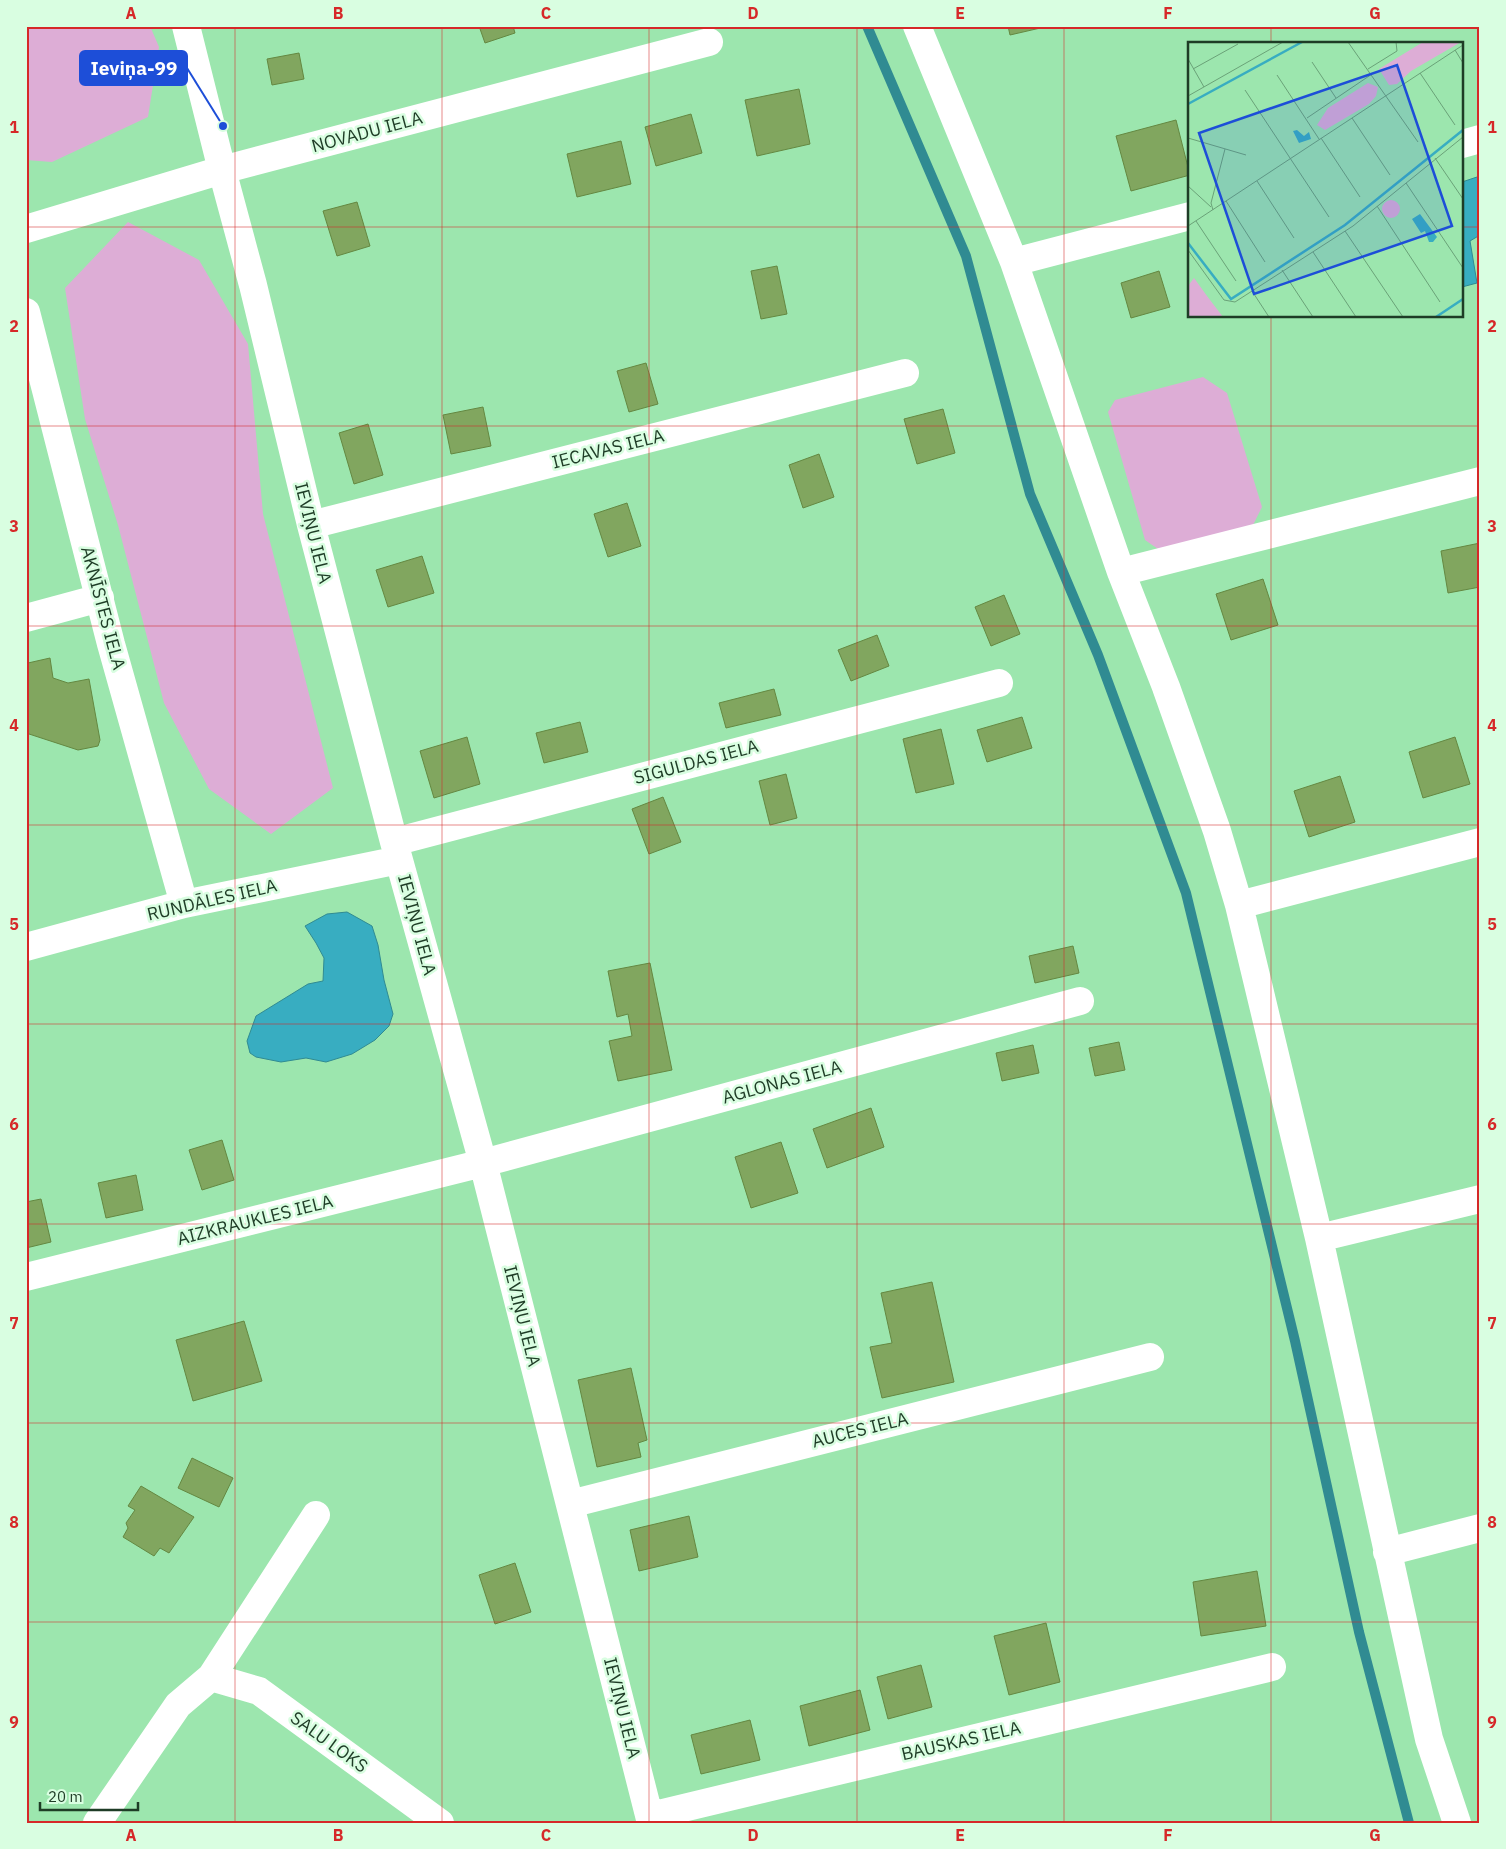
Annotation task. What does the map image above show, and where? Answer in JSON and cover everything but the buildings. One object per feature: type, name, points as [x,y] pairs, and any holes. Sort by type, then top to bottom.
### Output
[{"type":"street","name":"IEVIŅU IELA","points":[[186,26],[253,285],[311,525],[397,851],[483,1163],[650,1819]]},
{"type":"street","points":[[917,26],[1014,262],[1122,572],[1166,687],[1217,831],[1239,905],[1319,1238],[1428,1739],[1456,1823]]},
{"type":"street","name":"NOVADU IELA","points":[[26,229],[222,170],[710,42]]},
{"type":"street","points":[[1464,143],[1480,139]]},
{"type":"street","points":[[1014,262],[1188,217]]},
{"type":"street","name":"AKNĪSTES IELA","points":[[26,312],[100,598],[184,904]]},
{"type":"street","name":"IECAVAS IELA","points":[[311,525],[904,373]]},
{"type":"street","points":[[1122,572],[1480,481]]},
{"type":"street","points":[[26,618],[100,598]]},
{"type":"street","name":"SIGULDAS IELA","points":[[397,851],[999,683]]},
{"type":"street","points":[[1239,905],[1480,842]]},
{"type":"street","name":"RUNDĀLES IELA","points":[[26,947],[184,904],[397,851]]},
{"type":"street","name":"AGLONAS IELA","points":[[483,1163],[1080,1001]]},
{"type":"street","name":"AIZKRAUKLES IELA","points":[[26,1277],[483,1163]]},
{"type":"street","points":[[1319,1238],[1480,1198]]},
{"type":"street","name":"AUCES IELA","points":[[570,1504],[1150,1357]]},
{"type":"street","points":[[97,1823],[178,1705],[211,1677],[316,1515]]},
{"type":"street","points":[[1387,1552],[1480,1528]]},
{"type":"street","name":"BAUSKAS IELA","points":[[650,1819],[1272,1667]]},
{"type":"street","name":"SALU LOKS","points":[[211,1677],[259,1691],[440,1823]]},
{"type":"shaded area","points":[[26,26],[150,26],[159,47],[148,117],[52,162],[26,160]]},
{"type":"shaded area","points":[[128,222],[199,260],[248,344],[263,514],[333,788],[271,834],[209,789],[164,703],[118,525],[85,419],[65,288]]},
{"type":"shaded area","points":[[1203,377],[1227,393],[1262,507],[1253,525],[1158,549],[1145,540],[1108,412],[1115,400]]},
{"type":"water","points":[[1480,176],[1480,235],[1470,241],[1477,283],[1464,286],[1464,181]]},
{"type":"water","points":[[347,912],[372,926],[393,1014],[389,1026],[375,1040],[352,1054],[326,1062],[306,1058],[281,1062],[256,1057],[250,1053],[247,1041],[256,1016],[308,984],[323,981],[324,958],[305,926],[327,914]]},
{"type":"waterway","points":[[867,26],[966,256],[1030,494],[1098,655],[1186,893],[1295,1341],[1359,1632],[1409,1823]]},
{"type":"place","name":"Ieviņa-99","points":[[223,126]]}]
